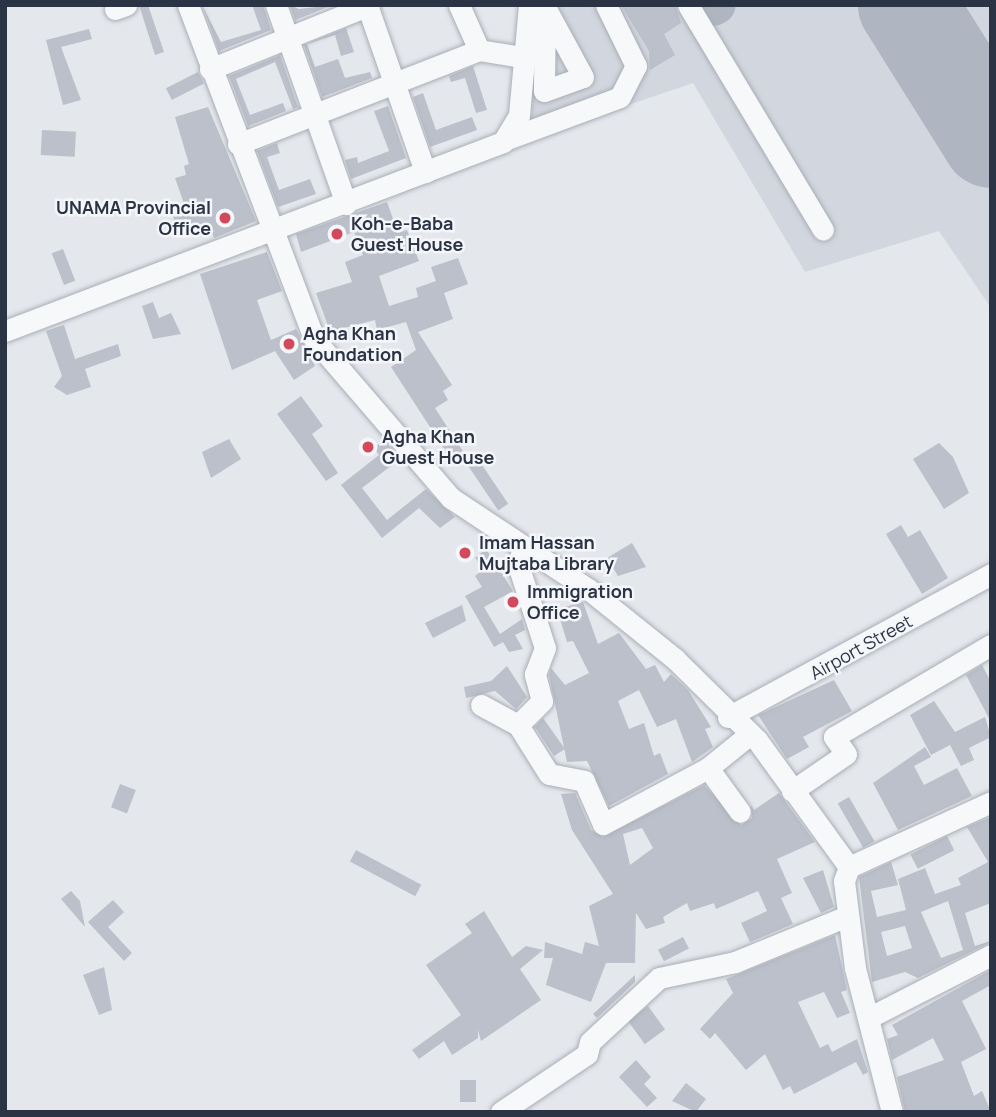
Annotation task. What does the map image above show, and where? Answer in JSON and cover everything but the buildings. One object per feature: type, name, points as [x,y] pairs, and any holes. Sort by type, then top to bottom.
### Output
[{"type":"street","points":[[188,5],[238,144],[274,229],[314,338],[451,498],[588,589],[675,659],[728,717],[750,734],[849,867]]},
{"type":"street","points":[[276,5],[346,204]]},
{"type":"street","points":[[210,69],[368,5],[398,85],[425,172]]},
{"type":"street","points":[[459,5],[479,50]]},
{"type":"street","points":[[5,331],[346,204],[620,97],[636,66],[606,5]]},
{"type":"street","points":[[688,5],[823,230]]},
{"type":"street","points":[[510,138],[540,6]]},
{"type":"street","points":[[238,144],[398,85],[479,50],[528,58]]},
{"type":"street","points":[[518,724],[542,701],[535,674],[545,648],[519,568],[522,547]]},
{"type":"street","name":"Airport Street","points":[[728,717],[991,574]]},
{"type":"street","points":[[792,792],[846,754],[834,737],[991,645]]},
{"type":"street","points":[[481,705],[518,724],[550,774],[584,781],[603,824],[708,768],[750,734]]},
{"type":"street","points":[[708,768],[740,812]]},
{"type":"street","points":[[892,1112],[847,916],[844,881],[849,867],[991,802]]},
{"type":"street","points":[[500,1112],[587,1054],[590,1042],[659,978],[735,962],[847,916]]},
{"type":"street","points":[[870,1017],[991,956]]},
{"type":"shaded area","points":[[534,5],[991,5],[991,308],[939,231],[805,272],[693,83],[563,127],[532,121]]},
{"type":"taxiway","points":[[713,7],[717,5]]},
{"type":"runway","points":[[907,5],[991,139]]},
{"type":"place","name":"UNAMA Provincial Office","points":[[225,218]]},
{"type":"place","name":"Koh-e-Baba Guest House","points":[[337,234]]},
{"type":"place","name":"Agha Khan Foundation","points":[[289,344]]},
{"type":"place","name":"Agha Khan Guest House","points":[[368,447]]},
{"type":"place","name":"Imam Hassan Mujtaba Library","points":[[465,553]]},
{"type":"place","name":"Immigration Office","points":[[513,602]]}]
